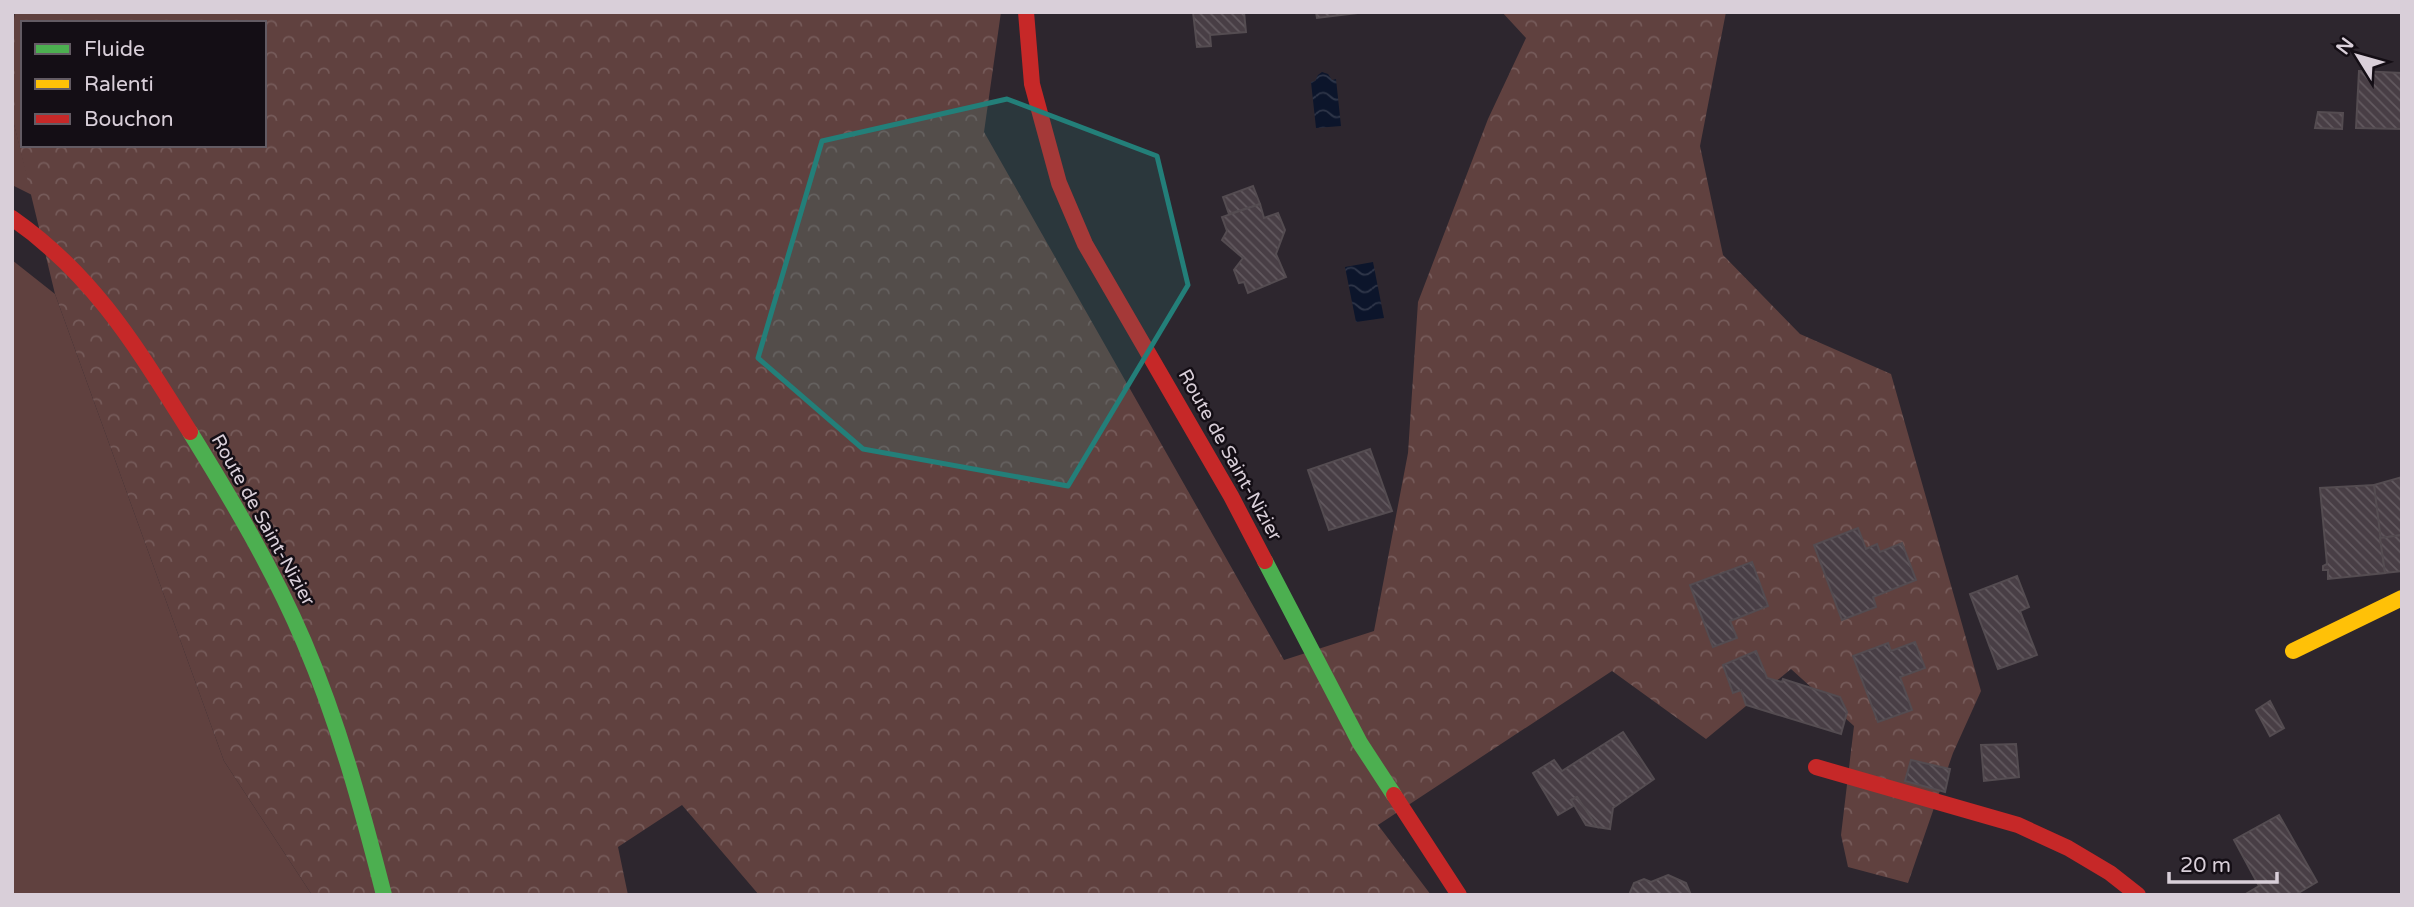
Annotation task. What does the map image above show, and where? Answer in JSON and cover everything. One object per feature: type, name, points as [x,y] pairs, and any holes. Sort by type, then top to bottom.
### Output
[{"type":"main road","name":"Route de Saint-Nizier","points":[[1026,12],[1035,97],[1059,183],[1085,244],[1225,486],[1360,743],[1458,895]]},
{"type":"main road","name":"Route de Saint-Nizier","points":[[12,218],[66,259],[102,299],[165,392],[246,524],[305,643],[334,719],[363,813],[384,895]]},
{"type":"main road","points":[[2293,651],[2402,598]]},
{"type":"main road","points":[[1816,767],[2018,825],[2068,848],[2110,873],[2138,895]]},
{"type":"highlighted area","points":[[1007,99],[1157,156],[1188,285],[1068,486],[863,449],[758,358],[822,141]]},
{"type":"green space","points":[[15,12],[1001,12],[984,132],[1284,660],[1374,631],[1408,453],[1418,302],[1488,119],[1526,38],[1502,12],[1726,12],[1700,146],[1723,255],[1800,334],[1891,374],[1981,691],[1953,753],[1908,883],[1848,867],[1841,835],[1854,726],[1791,669],[1706,739],[1612,671],[1378,825],[1431,895],[759,895],[682,805],[618,847],[628,895],[312,895],[224,761],[55,294],[12,116],[12,33]]},
{"type":"green space","points":[[12,116],[32,195],[12,185]]},
{"type":"green space","points":[[12,260],[55,294],[224,761],[312,895],[12,895]]},
{"type":"water","points":[[1322,72],[1328,74],[1332,80],[1336,79],[1341,126],[1316,128],[1311,82]]},
{"type":"water","points":[[1373,262],[1384,318],[1356,322],[1345,267]]},
{"type":"building","points":[[1193,12],[1244,12],[1246,32],[1210,35],[1211,46],[1197,47]]},
{"type":"building","points":[[1316,12],[1357,12],[1357,13],[1317,18]]},
{"type":"building","points":[[2359,71],[2402,73],[2402,129],[2356,128]]},
{"type":"building","points":[[2318,112],[2343,113],[2342,129],[2315,128]]},
{"type":"building","points":[[1253,186],[1260,204],[1229,214],[1223,197]]},
{"type":"building","points":[[1260,204],[1264,218],[1278,213],[1285,230],[1276,254],[1286,277],[1248,293],[1244,282],[1239,283],[1234,270],[1243,258],[1222,240],[1227,231],[1222,217]]},
{"type":"building","points":[[1370,449],[1392,511],[1329,530],[1308,470]]},
{"type":"building","points":[[2402,477],[2402,535],[2380,538],[2374,485]]},
{"type":"building","points":[[2374,485],[2385,573],[2328,579],[2328,570],[2323,570],[2323,566],[2327,564],[2320,488]]},
{"type":"building","points":[[1858,528],[1866,549],[1877,544],[1880,552],[1902,543],[1916,580],[1873,597],[1876,607],[1842,620],[1814,545]]},
{"type":"building","points":[[2402,535],[2402,571],[2385,573],[2380,538]]},
{"type":"building","points":[[1752,562],[1768,606],[1730,621],[1737,638],[1713,647],[1690,585]]},
{"type":"building","points":[[2017,576],[2029,607],[2020,611],[2037,655],[1998,669],[1970,594]]},
{"type":"building","points":[[1915,642],[1925,668],[1900,677],[1912,710],[1878,722],[1853,656],[1888,643],[1891,651]]},
{"type":"building","points":[[1756,651],[1767,678],[1782,682],[1783,679],[1840,697],[1847,712],[1841,734],[1746,705],[1741,690],[1733,693],[1723,665]]},
{"type":"building","points":[[2270,701],[2284,728],[2270,736],[2256,710]]},
{"type":"building","points":[[1623,732],[1654,779],[1613,808],[1610,829],[1597,827],[1577,797],[1571,800],[1575,805],[1558,815],[1533,773],[1554,760],[1562,771]]},
{"type":"building","points":[[2016,744],[2019,777],[1984,781],[1981,745]]},
{"type":"building","points":[[1911,760],[1950,769],[1945,792],[1905,781]]},
{"type":"building","points":[[1577,797],[1597,827],[1586,825],[1571,800]]},
{"type":"building","points":[[2279,815],[2317,882],[2295,895],[2244,895],[2259,886],[2234,840]]},
{"type":"building","points":[[1668,875],[1686,883],[1691,895],[1629,895],[1634,883],[1644,879],[1651,882]]},
{"type":"traffic: fast","points":[[190,432],[279,588],[317,673],[339,735],[384,895]]},
{"type":"traffic: fast","points":[[1265,561],[1360,743],[1394,795]]},
{"type":"traffic: slow","points":[[2293,651],[2402,598]]},
{"type":"traffic: jam","points":[[1026,12],[1032,84],[1059,183],[1085,244],[1231,496],[1265,561]]},
{"type":"traffic: jam","points":[[12,218],[41,240],[91,289],[152,371],[190,432]]},
{"type":"traffic: jam","points":[[1816,767],[2018,825],[2068,848],[2110,873],[2138,895]]},
{"type":"traffic: jam","points":[[1394,795],[1459,895]]}]
